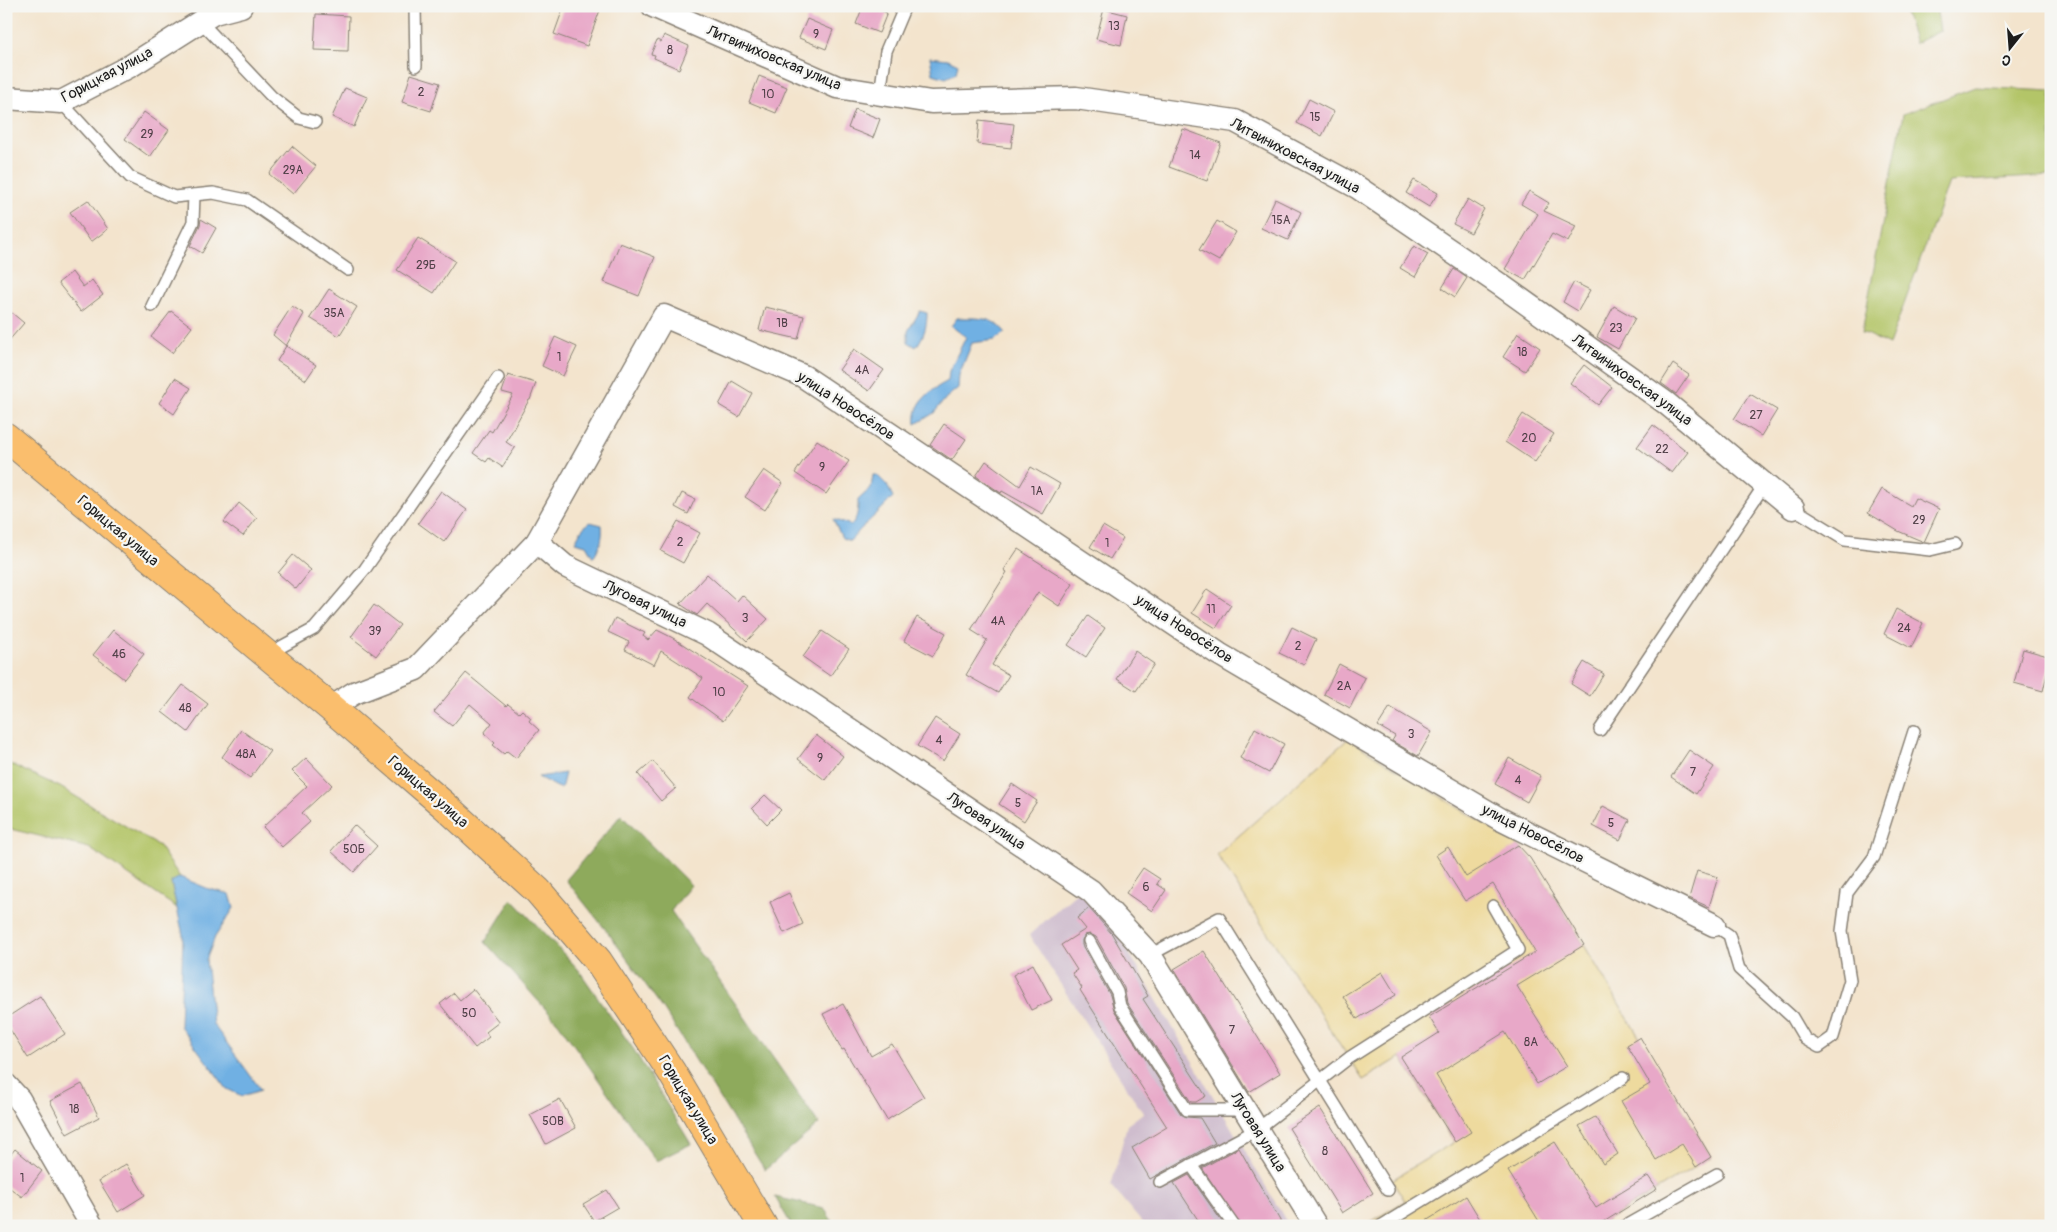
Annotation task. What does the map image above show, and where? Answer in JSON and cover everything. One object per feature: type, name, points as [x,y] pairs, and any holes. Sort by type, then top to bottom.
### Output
[{"type":"main road","name":"Горицкая улица","points":[[6,437],[444,804],[538,891],[598,961],[671,1071],[763,1226]]},
{"type":"street","points":[[200,21],[214,13],[241,6]]},
{"type":"street","name":"Литвиниховская улица","points":[[667,9],[837,87],[931,102],[1076,98],[1235,121],[1357,187],[1478,270],[1666,403],[1793,508]]},
{"type":"street","name":"Горицкая улица","points":[[6,98],[61,102],[132,65],[200,21]]},
{"type":"street","name":"улица Новосёлов","points":[[538,542],[664,316],[803,376],[1219,654],[1500,818],[1714,925]]},
{"type":"street","points":[[331,708],[354,693],[416,669],[538,542]]},
{"type":"street","name":"Луговая улица","points":[[538,542],[565,566],[706,634],[1090,891],[1150,955],[1316,1226]]},
{"type":"street","points":[[6,1085],[19,1099],[92,1226]]},
{"type":"lane","points":[[415,6],[416,66]]},
{"type":"lane","points":[[880,94],[886,51],[905,6]]},
{"type":"lane","points":[[200,21],[272,97],[299,118],[315,122]]},
{"type":"lane","points":[[61,102],[130,177],[174,197],[213,193],[248,200],[348,270]]},
{"type":"lane","points":[[152,306],[193,222],[194,195]]},
{"type":"lane","points":[[266,655],[314,629],[365,570],[498,378]]},
{"type":"lane","points":[[1600,730],[1764,484]]},
{"type":"lane","points":[[1793,508],[1844,540],[1930,550],[1955,544]]},
{"type":"lane","points":[[1714,925],[1729,934],[1739,970],[1792,1017],[1805,1039],[1820,1047],[1834,1037],[1850,980],[1842,931],[1847,893],[1874,857],[1914,731]]},
{"type":"lane","points":[[1160,1182],[1256,1130],[1349,1058],[1518,950],[1493,906]]},
{"type":"lane","points":[[1150,955],[1219,918],[1388,1190]]},
{"type":"lane","points":[[1089,941],[1117,992],[1120,1006],[1187,1110],[1244,1110]]},
{"type":"lane","points":[[1381,1226],[1623,1078]]},
{"type":"lane","points":[[1191,1165],[1234,1226]]},
{"type":"lane","points":[[1625,1226],[1717,1174]]},
{"type":"shaded area","points":[[1079,891],[1115,929],[1289,1226],[1145,1226],[1111,1186],[1127,1125],[1143,1113],[1029,935]]},
{"type":"green space","points":[[1903,6],[1936,6],[1940,31],[1915,43]]},
{"type":"green space","points":[[1975,87],[2051,91],[2051,176],[1949,182],[1889,345],[1862,332],[1903,114]]},
{"type":"green space","points":[[6,762],[60,787],[159,846],[180,877],[171,883],[177,908],[89,848],[6,828]]},
{"type":"green space","points":[[621,815],[691,885],[671,911],[819,1124],[765,1170],[664,1010],[609,934],[566,880]]},
{"type":"green space","points":[[512,899],[578,969],[634,1050],[691,1144],[656,1161],[559,1024],[485,942]]},
{"type":"green space","points":[[775,1197],[824,1208],[835,1226],[792,1226]]},
{"type":"sand","points":[[1348,739],[1518,845],[1530,858],[1711,1157],[1597,1226],[1364,1226],[1405,1201],[1392,1180],[1454,1142],[1401,1057],[1363,1080],[1217,855]]},
{"type":"water","points":[[930,57],[948,59],[958,64],[956,73],[946,78],[933,74]]},
{"type":"water","points":[[920,311],[927,313],[926,323],[923,335],[916,347],[908,342],[908,331]]},
{"type":"water","points":[[957,318],[984,319],[995,323],[1005,332],[995,340],[972,343],[959,375],[958,388],[946,398],[934,413],[916,424],[917,409],[920,403],[935,388],[948,381],[949,371],[966,337],[951,326]]},
{"type":"water","points":[[873,475],[877,475],[887,485],[893,497],[850,541],[842,538],[833,519],[851,525],[858,510],[858,500],[871,488]]},
{"type":"water","points":[[590,522],[602,525],[601,542],[593,557],[586,545],[575,542],[582,529]]},
{"type":"water","points":[[565,773],[561,789],[538,777]]},
{"type":"water","points":[[180,877],[209,889],[230,894],[234,908],[215,937],[206,960],[213,1024],[261,1090],[242,1096],[227,1089],[180,1026],[183,935],[171,882]]},
{"type":"building","points":[[564,6],[589,6],[600,10],[587,46],[554,34]]},
{"type":"building","points":[[863,6],[870,6],[887,13],[879,33],[856,24]]},
{"type":"building","points":[[1104,9],[1127,15],[1121,45],[1096,39]]},
{"type":"building","points":[[316,14],[349,16],[348,51],[314,50]]},
{"type":"building","points":[[807,19],[833,30],[826,49],[799,38]]},
{"type":"building","points":[[664,35],[689,46],[679,69],[654,58],[655,55],[651,54],[657,40],[661,42]]},
{"type":"building","points":[[411,74],[440,83],[431,111],[402,102]]},
{"type":"building","points":[[759,76],[787,87],[776,113],[749,102]]},
{"type":"building","points":[[345,88],[367,97],[354,127],[332,117]]},
{"type":"building","points":[[1309,99],[1334,112],[1322,136],[1297,123]]},
{"type":"building","points":[[855,109],[880,119],[873,138],[848,128]]},
{"type":"building","points":[[144,112],[169,130],[150,157],[125,139]]},
{"type":"building","points":[[979,120],[1014,124],[1011,148],[977,144]]},
{"type":"building","points":[[1183,129],[1221,143],[1207,181],[1169,167]]},
{"type":"building","points":[[292,146],[316,166],[293,194],[269,174]]},
{"type":"building","points":[[1414,180],[1438,193],[1429,207],[1406,193]]},
{"type":"building","points":[[1529,191],[1549,203],[1544,211],[1576,226],[1568,242],[1552,234],[1525,280],[1505,269],[1538,214],[1521,204]]},
{"type":"building","points":[[1275,199],[1301,212],[1288,240],[1261,228]]},
{"type":"building","points":[[1468,199],[1484,209],[1471,233],[1453,224]]},
{"type":"building","points":[[88,200],[108,229],[91,242],[70,212]]},
{"type":"building","points":[[201,219],[216,228],[202,253],[190,246]]},
{"type":"building","points":[[1217,221],[1236,232],[1219,261],[1199,250]]},
{"type":"building","points":[[418,238],[455,261],[434,293],[397,270]]},
{"type":"building","points":[[620,243],[655,257],[639,296],[604,282]]},
{"type":"building","points":[[1414,246],[1428,254],[1415,277],[1400,268]]},
{"type":"building","points":[[1454,269],[1467,278],[1455,297],[1442,288]]},
{"type":"building","points":[[72,272],[83,287],[92,280],[103,295],[81,312],[58,283]]},
{"type":"building","points":[[1574,282],[1590,290],[1578,311],[1563,302]]},
{"type":"building","points":[[329,289],[357,307],[339,336],[310,318]]},
{"type":"building","points":[[292,306],[304,314],[286,346],[273,335]]},
{"type":"building","points":[[1614,306],[1635,318],[1618,349],[1597,337]]},
{"type":"building","points":[[765,307],[804,316],[798,339],[759,330]]},
{"type":"building","points":[[6,308],[24,323],[6,344]]},
{"type":"building","points":[[171,311],[192,327],[172,353],[151,337]]},
{"type":"building","points":[[1518,333],[1540,348],[1525,371],[1503,357]]},
{"type":"building","points":[[555,337],[577,347],[563,376],[542,366]]},
{"type":"building","points":[[286,346],[316,365],[306,380],[277,361]]},
{"type":"building","points":[[854,349],[884,370],[869,391],[839,370]]},
{"type":"building","points":[[1673,364],[1689,375],[1676,394],[1661,383]]},
{"type":"building","points":[[1584,365],[1612,387],[1598,405],[1570,383]]},
{"type":"building","points":[[508,375],[536,383],[530,400],[506,442],[515,448],[502,467],[489,458],[486,462],[473,453],[489,430],[492,432],[513,395],[502,392]]},
{"type":"building","points":[[175,378],[191,388],[174,414],[159,403]]},
{"type":"building","points":[[732,381],[752,393],[739,417],[719,405]]},
{"type":"building","points":[[1750,394],[1777,410],[1761,436],[1734,419]]},
{"type":"building","points":[[1523,414],[1554,434],[1535,462],[1505,442]]},
{"type":"building","points":[[944,424],[966,439],[952,460],[930,445]]},
{"type":"building","points":[[1653,425],[1688,452],[1672,473],[1637,447]]},
{"type":"building","points":[[817,440],[849,461],[826,494],[795,473]]},
{"type":"building","points":[[986,461],[1020,486],[1031,467],[1060,484],[1043,514],[1002,491],[1001,493],[976,476]]},
{"type":"building","points":[[764,470],[783,483],[765,510],[745,497]]},
{"type":"building","points":[[1882,489],[1911,506],[1915,498],[1939,509],[1924,542],[1898,531],[1868,513]]},
{"type":"building","points":[[441,491],[467,510],[444,542],[418,523]]},
{"type":"building","points":[[682,493],[695,499],[688,514],[675,507]]},
{"type":"building","points":[[239,503],[257,518],[243,536],[224,522]]},
{"type":"building","points":[[678,521],[700,533],[683,563],[661,551]]},
{"type":"building","points":[[1103,526],[1123,538],[1110,559],[1090,547]]},
{"type":"building","points":[[1018,549],[1073,584],[1059,606],[1038,592],[992,665],[1009,675],[998,693],[966,675],[987,640],[971,630],[1007,572],[1004,570]]},
{"type":"building","points":[[293,555],[311,570],[296,589],[278,573]]},
{"type":"building","points":[[707,574],[737,601],[742,595],[768,619],[747,641],[707,604],[697,615],[680,604]]},
{"type":"building","points":[[1207,589],[1231,605],[1216,628],[1192,613]]},
{"type":"building","points":[[374,605],[400,625],[376,656],[351,637]]},
{"type":"building","points":[[1896,609],[1923,623],[1911,648],[1884,634]]},
{"type":"building","points":[[1088,616],[1105,628],[1086,657],[1068,645]]},
{"type":"building","points":[[917,617],[946,633],[933,656],[904,641]]},
{"type":"building","points":[[615,618],[645,633],[643,636],[648,640],[657,630],[673,638],[748,686],[723,721],[690,697],[703,678],[661,651],[654,665],[625,650],[629,642],[608,632]]},
{"type":"building","points":[[1292,627],[1316,639],[1304,665],[1279,653]]},
{"type":"building","points":[[113,630],[144,654],[124,679],[93,655]]},
{"type":"building","points":[[822,631],[849,649],[830,676],[803,657]]},
{"type":"building","points":[[2023,649],[2051,657],[2043,691],[2014,683]]},
{"type":"building","points":[[1135,651],[1154,664],[1136,691],[1117,679]]},
{"type":"building","points":[[1584,662],[1604,674],[1590,696],[1571,684]]},
{"type":"building","points":[[1339,664],[1365,678],[1350,708],[1324,694]]},
{"type":"building","points":[[466,673],[506,706],[508,704],[519,713],[522,710],[531,718],[529,721],[539,730],[516,758],[507,751],[504,754],[493,745],[495,743],[484,733],[492,723],[470,704],[452,726],[434,712]]},
{"type":"building","points":[[183,685],[208,704],[188,732],[162,712]]},
{"type":"building","points":[[1390,707],[1432,732],[1418,756],[1392,741],[1395,736],[1378,726]]},
{"type":"building","points":[[935,718],[960,734],[943,761],[917,746]]},
{"type":"building","points":[[1255,728],[1284,744],[1269,773],[1240,758]]},
{"type":"building","points":[[241,730],[270,751],[250,778],[222,757]]},
{"type":"building","points":[[816,735],[843,756],[825,780],[798,759]]},
{"type":"building","points":[[1689,750],[1714,767],[1696,794],[1671,777]]},
{"type":"building","points":[[306,758],[332,785],[302,813],[310,822],[282,847],[263,827],[307,786],[292,771]]},
{"type":"building","points":[[1509,758],[1541,776],[1527,802],[1495,784]]},
{"type":"building","points":[[653,761],[676,788],[661,801],[638,774]]},
{"type":"building","points":[[1012,784],[1037,801],[1024,821],[999,804]]},
{"type":"building","points":[[765,795],[781,810],[767,824],[752,808]]},
{"type":"building","points":[[1603,806],[1630,820],[1620,840],[1593,826]]},
{"type":"building","points":[[354,825],[377,846],[354,872],[331,851]]},
{"type":"building","points":[[1518,845],[1530,858],[1584,945],[1517,986],[1567,1066],[1537,1084],[1505,1032],[1436,1075],[1471,1132],[1455,1142],[1401,1057],[1439,1033],[1429,1017],[1535,952],[1493,884],[1465,901],[1436,855],[1448,847],[1466,877]]},
{"type":"building","points":[[1143,868],[1160,879],[1157,884],[1166,890],[1152,911],[1126,893]]},
{"type":"building","points":[[1697,871],[1718,877],[1709,907],[1689,898]]},
{"type":"building","points":[[789,893],[803,924],[784,933],[770,902]]},
{"type":"building","points":[[1089,908],[1112,934],[1148,996],[1143,999],[1206,1096],[1196,1102],[1191,1102],[1127,1003],[1124,988],[1096,937],[1090,934],[1085,935],[1082,945],[1110,995],[1114,1010],[1181,1114],[1187,1117],[1200,1118],[1215,1143],[1150,1179],[1132,1148],[1167,1127],[1080,990],[1082,988],[1072,973],[1077,970],[1061,945],[1086,929],[1077,918]]},
{"type":"building","points":[[1204,951],[1280,1073],[1249,1092],[1174,969]]},
{"type":"building","points":[[1033,964],[1052,1000],[1031,1010],[1013,975]]},
{"type":"building","points":[[1382,972],[1396,995],[1357,1019],[1343,996]]},
{"type":"building","points":[[473,989],[499,1022],[486,1032],[489,1037],[475,1048],[440,1004],[454,993],[460,1000]]},
{"type":"building","points":[[40,996],[65,1034],[28,1058],[6,1023],[6,1018]]},
{"type":"building","points":[[843,1004],[871,1056],[892,1044],[924,1097],[887,1120],[844,1049],[842,1050],[823,1014]]},
{"type":"building","points":[[1640,1037],[1711,1157],[1696,1167],[1682,1144],[1656,1160],[1621,1101],[1650,1084],[1627,1045]]},
{"type":"building","points":[[82,1084],[99,1117],[67,1134],[50,1101]]},
{"type":"building","points":[[560,1099],[576,1128],[546,1144],[530,1115]]},
{"type":"building","points":[[1320,1108],[1373,1193],[1342,1213],[1289,1128]]},
{"type":"building","points":[[1595,1117],[1618,1154],[1603,1164],[1579,1126]]},
{"type":"building","points":[[1555,1142],[1596,1208],[1648,1176],[1657,1189],[1597,1226],[1542,1226],[1508,1171]]},
{"type":"building","points":[[1239,1148],[1283,1226],[1241,1226],[1202,1168]]},
{"type":"building","points":[[15,1149],[42,1171],[22,1197],[6,1185],[6,1160]]},
{"type":"building","points":[[126,1164],[145,1195],[118,1212],[99,1181]]},
{"type":"building","points":[[1189,1175],[1225,1226],[1202,1226],[1174,1183]]},
{"type":"building","points":[[607,1190],[618,1207],[594,1221],[583,1204]]},
{"type":"building","points":[[1466,1196],[1484,1226],[1418,1226]]}]
